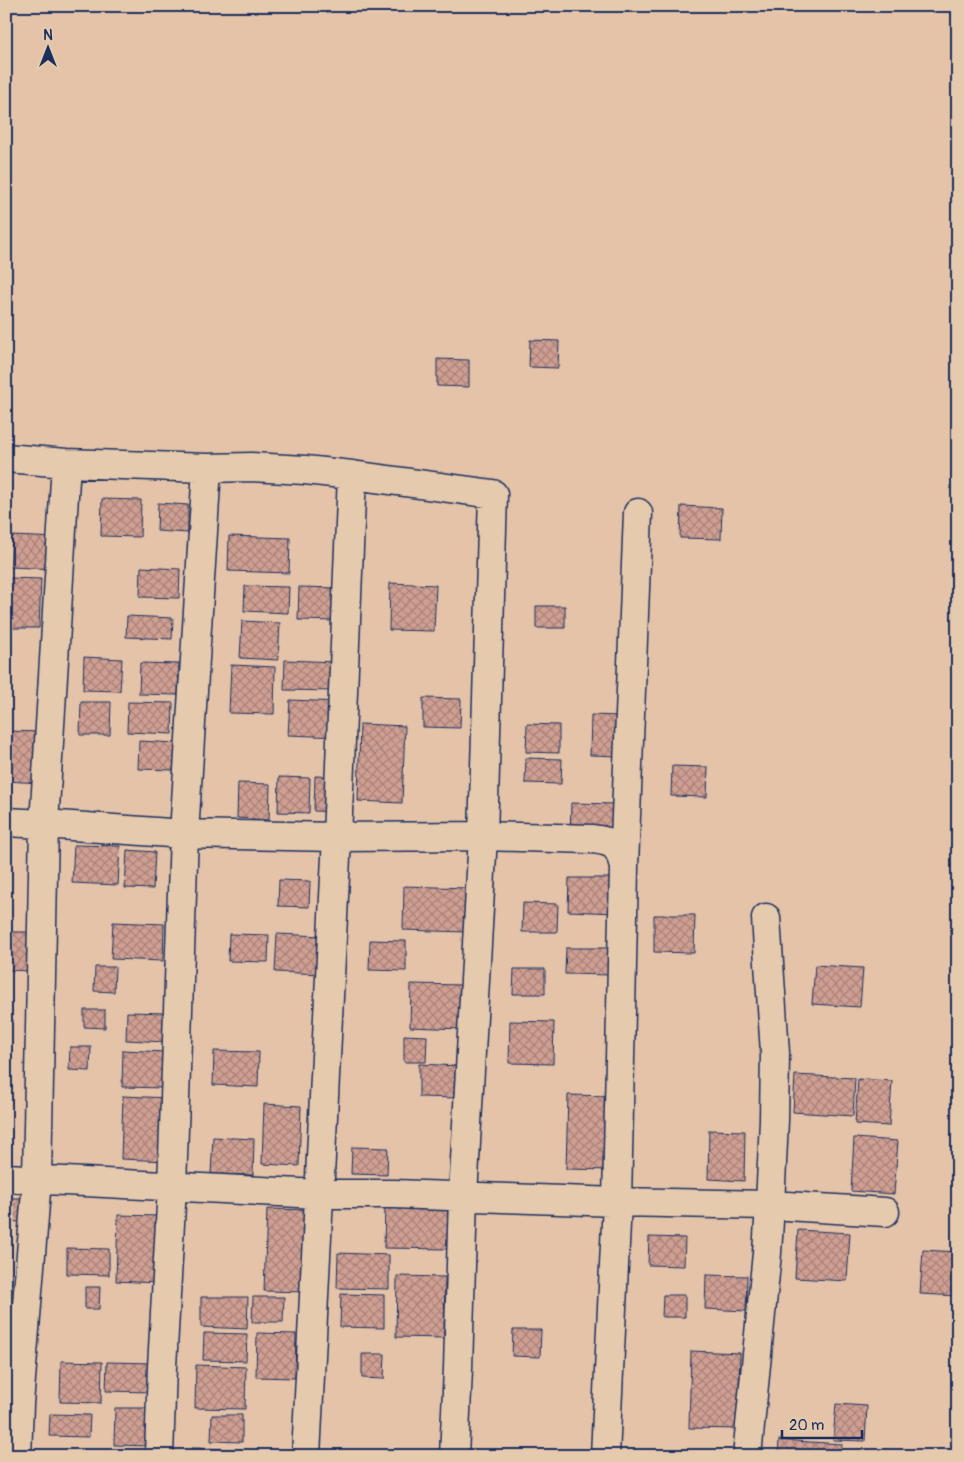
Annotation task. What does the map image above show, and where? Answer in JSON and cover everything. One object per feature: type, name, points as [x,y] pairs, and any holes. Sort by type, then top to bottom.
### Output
[{"type":"street","points":[[6,458],[66,463],[207,468],[251,467],[352,475],[493,494],[483,836],[462,1196],[454,1456]]},
{"type":"street","points":[[17,1456],[19,1404],[37,1179],[44,824],[66,463]]},
{"type":"street","points":[[158,1456],[172,1187],[184,834],[207,468]]},
{"type":"street","points":[[306,1456],[337,837],[352,475]]},
{"type":"street","points":[[605,1456],[617,1202],[624,868],[638,513]]},
{"type":"street","points":[[6,822],[184,834],[337,837],[483,836],[606,840],[614,843],[622,855],[624,868]]},
{"type":"street","points":[[747,1456],[767,1253],[774,1120],[775,1053],[766,918]]},
{"type":"street","points":[[6,1178],[319,1194],[770,1205],[886,1212]]},
{"type":"building","points":[[530,340],[559,341],[558,368],[529,367]]},
{"type":"building","points":[[437,359],[469,360],[469,387],[437,386]]},
{"type":"building","points":[[6,482],[11,482],[9,524],[6,524]]},
{"type":"building","points":[[102,499],[141,500],[140,537],[101,536]]},
{"type":"building","points":[[158,503],[188,505],[188,533],[157,531]]},
{"type":"building","points":[[681,506],[722,508],[721,539],[680,538]]},
{"type":"building","points":[[12,536],[59,538],[58,569],[10,567]]},
{"type":"building","points":[[229,536],[290,538],[289,573],[228,571]]},
{"type":"building","points":[[141,567],[180,569],[179,598],[140,597]]},
{"type":"building","points":[[10,578],[41,579],[39,628],[8,628]]},
{"type":"building","points":[[390,583],[436,585],[434,631],[389,630]]},
{"type":"building","points":[[245,586],[289,587],[288,613],[244,611]]},
{"type":"building","points":[[299,587],[338,588],[336,621],[298,620]]},
{"type":"building","points":[[536,606],[565,606],[565,628],[536,628]]},
{"type":"building","points":[[127,616],[173,618],[172,639],[126,637]]},
{"type":"building","points":[[242,621],[280,623],[278,660],[240,658]]},
{"type":"building","points":[[84,657],[122,659],[120,691],[83,690]]},
{"type":"building","points":[[285,660],[336,662],[335,691],[284,690]]},
{"type":"building","points":[[140,663],[179,664],[178,695],[139,694]]},
{"type":"building","points":[[231,665],[275,667],[274,714],[229,713]]},
{"type":"building","points":[[423,698],[461,699],[460,728],[423,727]]},
{"type":"building","points":[[290,700],[341,702],[339,737],[288,735]]},
{"type":"building","points":[[81,702],[111,702],[110,735],[80,735]]},
{"type":"building","points":[[128,702],[173,703],[172,734],[127,732]]},
{"type":"building","points":[[591,715],[621,716],[620,756],[590,755]]},
{"type":"building","points":[[360,724],[405,726],[402,803],[358,801]]},
{"type":"building","points":[[527,724],[559,725],[559,753],[526,752]]},
{"type":"building","points":[[6,731],[42,732],[40,783],[6,781]]},
{"type":"building","points":[[139,741],[177,743],[176,770],[138,769]]},
{"type":"building","points":[[526,758],[562,759],[561,784],[525,783]]},
{"type":"building","points":[[672,766],[708,767],[707,797],[671,796]]},
{"type":"building","points":[[315,776],[337,777],[336,812],[314,811]]},
{"type":"building","points":[[279,777],[310,778],[309,813],[278,812]]},
{"type":"building","points":[[238,783],[270,784],[269,820],[237,818]]},
{"type":"building","points":[[571,803],[616,804],[615,838],[570,837]]},
{"type":"building","points":[[74,845],[120,846],[118,885],[72,883]]},
{"type":"building","points":[[127,850],[155,852],[153,889],[125,888]]},
{"type":"building","points":[[569,878],[617,878],[616,913],[568,911]]},
{"type":"building","points":[[279,880],[310,881],[309,907],[278,906]]},
{"type":"building","points":[[404,886],[468,888],[466,932],[403,930]]},
{"type":"building","points":[[523,903],[558,904],[557,932],[522,932]]},
{"type":"building","points":[[654,915],[695,915],[694,953],[654,952]]},
{"type":"building","points":[[113,922],[164,924],[163,961],[111,959]]},
{"type":"building","points":[[6,932],[34,932],[32,971],[6,970]]},
{"type":"building","points":[[229,934],[269,935],[268,962],[228,961]]},
{"type":"building","points":[[277,934],[322,936],[321,974],[275,972]]},
{"type":"building","points":[[370,940],[406,941],[406,971],[369,970]]},
{"type":"building","points":[[566,948],[613,948],[612,975],[565,974]]},
{"type":"building","points":[[815,965],[863,968],[860,1007],[812,1004]]},
{"type":"building","points":[[95,967],[115,967],[114,992],[94,991]]},
{"type":"building","points":[[514,969],[545,969],[545,994],[513,994]]},
{"type":"building","points":[[411,984],[463,985],[462,1029],[410,1027]]},
{"type":"building","points":[[84,1010],[105,1010],[105,1028],[84,1027]]},
{"type":"building","points":[[127,1012],[166,1013],[166,1042],[126,1040]]},
{"type":"building","points":[[510,1021],[554,1022],[553,1064],[509,1063]]},
{"type":"building","points":[[404,1035],[427,1036],[426,1062],[404,1062]]},
{"type":"building","points":[[70,1047],[91,1047],[90,1071],[69,1070]]},
{"type":"building","points":[[123,1050],[166,1052],[165,1088],[122,1087]]},
{"type":"building","points":[[214,1051],[259,1052],[258,1087],[213,1085]]},
{"type":"building","points":[[419,1064],[459,1066],[458,1098],[419,1097]]},
{"type":"building","points":[[795,1075],[855,1078],[853,1116],[793,1112]]},
{"type":"building","points":[[858,1079],[892,1081],[889,1126],[855,1124]]},
{"type":"building","points":[[568,1095],[613,1096],[611,1170],[566,1169]]},
{"type":"building","points":[[123,1096],[169,1098],[167,1161],[121,1159]]},
{"type":"building","points":[[264,1104],[301,1106],[299,1166],[262,1164]]},
{"type":"building","points":[[709,1130],[745,1131],[744,1181],[708,1179]]},
{"type":"building","points":[[213,1137],[254,1139],[253,1175],[211,1174]]},
{"type":"building","points":[[854,1138],[898,1141],[894,1194],[851,1191]]},
{"type":"building","points":[[352,1147],[388,1148],[387,1175],[351,1174]]},
{"type":"building","points":[[6,1198],[22,1198],[21,1222],[6,1221]]},
{"type":"building","points":[[385,1205],[449,1207],[448,1249],[384,1248]]},
{"type":"building","points":[[267,1209],[311,1210],[309,1292],[264,1291]]},
{"type":"building","points":[[118,1215],[158,1216],[156,1283],[116,1281]]},
{"type":"building","points":[[798,1230],[850,1233],[847,1281],[795,1278]]},
{"type":"building","points":[[649,1237],[685,1238],[684,1266],[648,1265]]},
{"type":"building","points":[[67,1248],[109,1249],[109,1275],[67,1274]]},
{"type":"building","points":[[923,1250],[958,1252],[958,1296],[920,1294]]},
{"type":"building","points":[[338,1253],[389,1255],[389,1289],[337,1288]]},
{"type":"building","points":[[706,1275],[747,1276],[746,1311],[705,1309]]},
{"type":"building","points":[[397,1276],[445,1277],[444,1338],[396,1337]]},
{"type":"building","points":[[85,1287],[100,1287],[99,1309],[85,1309]]},
{"type":"building","points":[[341,1294],[384,1295],[384,1328],[340,1327]]},
{"type":"building","points":[[663,1295],[685,1295],[685,1317],[662,1317]]},
{"type":"building","points":[[201,1297],[248,1297],[247,1329],[201,1327]]},
{"type":"building","points":[[253,1297],[284,1297],[283,1322],[252,1322]]},
{"type":"building","points":[[6,1327],[12,1327],[11,1363],[6,1363]]},
{"type":"building","points":[[513,1330],[541,1330],[540,1357],[512,1356]]},
{"type":"building","points":[[204,1333],[247,1334],[246,1361],[203,1360]]},
{"type":"building","points":[[257,1333],[296,1334],[295,1378],[256,1377]]},
{"type":"building","points":[[691,1351],[740,1353],[738,1429],[689,1428]]},
{"type":"building","points":[[362,1354],[385,1354],[384,1379],[362,1378]]},
{"type":"building","points":[[61,1361],[102,1362],[101,1403],[60,1402]]},
{"type":"building","points":[[107,1362],[153,1363],[152,1392],[106,1391]]},
{"type":"building","points":[[196,1365],[246,1367],[245,1409],[195,1408]]},
{"type":"building","points":[[836,1404],[867,1406],[865,1441],[833,1440]]},
{"type":"building","points":[[115,1408],[153,1408],[151,1446],[114,1445]]},
{"type":"building","points":[[50,1414],[90,1415],[89,1437],[49,1436]]},
{"type":"building","points":[[212,1415],[242,1415],[242,1442],[211,1441]]},
{"type":"building","points":[[779,1440],[842,1444],[841,1456],[778,1456]]},
{"type":"building","points":[[192,1448],[236,1449],[235,1456],[192,1456]]}]
